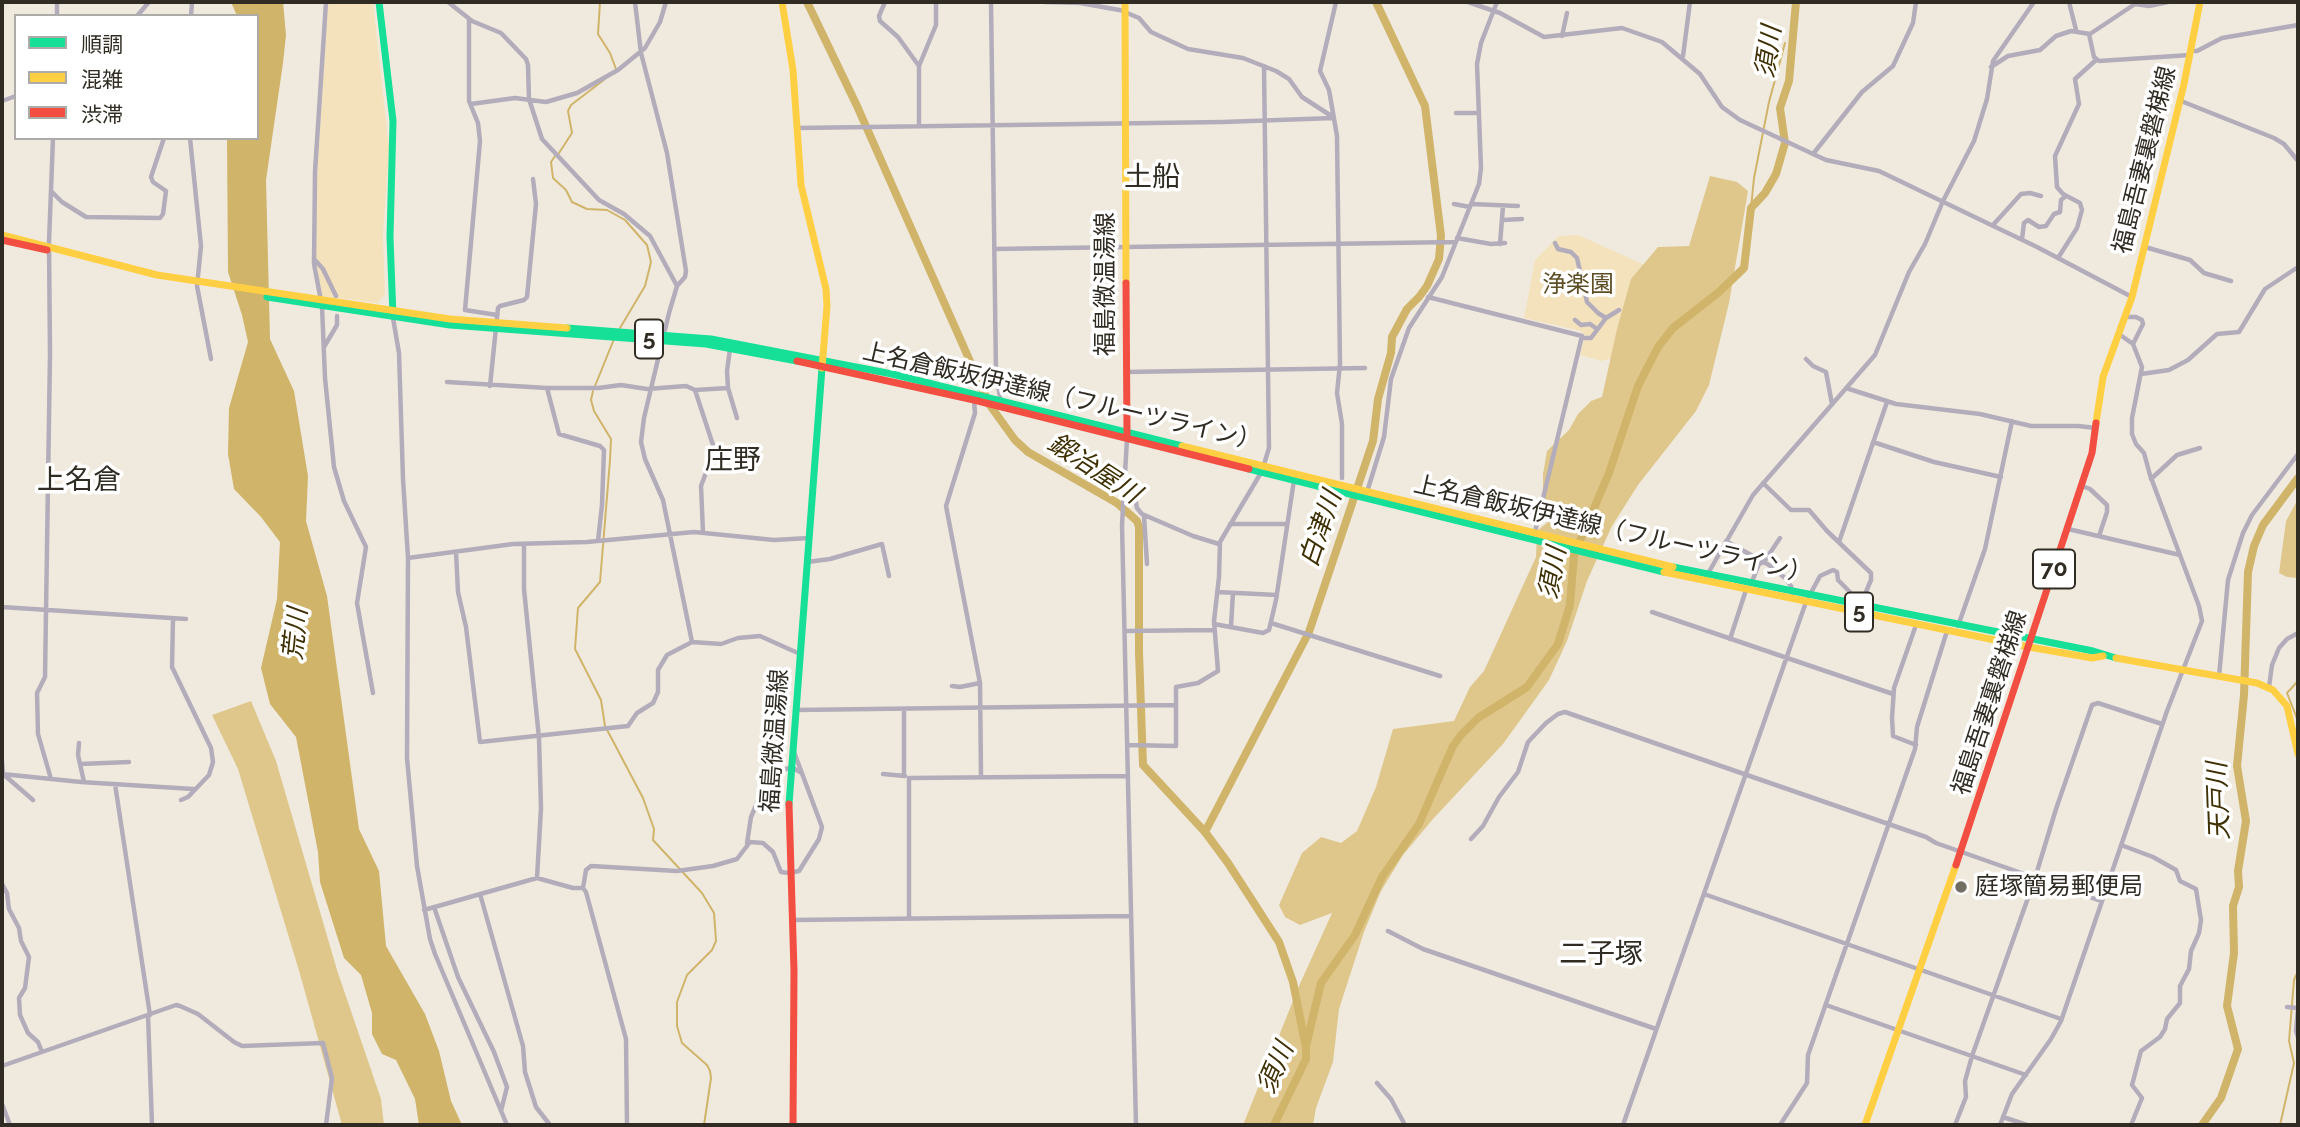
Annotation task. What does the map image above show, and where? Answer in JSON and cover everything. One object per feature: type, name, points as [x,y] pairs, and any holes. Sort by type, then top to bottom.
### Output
[{"type":"main road","points":[[379,2],[393,121],[390,245],[393,315]]},
{"type":"main road","name":"福島微温湯線","points":[[782,2],[793,71],[802,193],[826,289],[827,321],[788,820],[792,920],[793,1125]]},
{"type":"main road","name":"福島微温湯線","points":[[1125,2],[1127,436]]},
{"type":"main road","name":"福島吾妻裏磐梯線","points":[[1868,1124],[2092,453],[2103,377],[2132,297],[2180,101],[2200,2]]},
{"type":"main road","name":"上名倉飯坂伊達線（フルーツライン）","points":[[2,237],[199,284],[393,315],[664,338],[823,363]]},
{"type":"main road","name":"上名倉飯坂伊達線（フルーツライン）","points":[[393,315],[481,317],[496,322]]},
{"type":"main road","name":"上名倉飯坂伊達線（フルーツライン）","points":[[664,338],[711,339],[823,363],[975,397],[1263,468],[1342,484],[1365,493],[1705,579],[1947,631],[2029,643]]},
{"type":"main road","name":"上名倉飯坂伊達線（フルーツライン）","points":[[1263,468],[1294,479],[1342,484]]},
{"type":"main road","name":"上名倉飯坂伊達線（フルーツライン）","points":[[1365,493],[1535,533],[1561,543]]},
{"type":"main road","name":"上名倉飯坂伊達線（フルーツライン）","points":[[1748,588],[1792,593],[1807,599],[1958,626],[2092,658],[2104,656],[2222,677]]},
{"type":"main road","name":"5","points":[[2222,677],[2257,683],[2269,688]]},
{"type":"main road","points":[[2269,688],[2287,706],[2298,754]]},
{"type":"street","points":[[326,2],[315,172],[314,259],[334,467],[344,501],[366,547],[357,603],[373,693]]},
{"type":"street","points":[[448,2],[469,19],[500,33],[526,59],[529,99],[537,129],[549,148],[599,200],[624,214],[650,236],[677,286]]},
{"type":"street","points":[[635,2],[641,51],[667,153],[686,271],[685,277],[677,286],[650,388],[642,429],[642,449],[661,492],[692,642]]},
{"type":"street","points":[[471,104],[515,98],[546,102],[577,93],[618,70],[641,51],[660,22],[666,2]]},
{"type":"street","points":[[885,2],[879,16],[880,21],[898,37],[919,66]]},
{"type":"street","points":[[919,127],[919,66],[936,25],[936,2]]},
{"type":"street","points":[[991,2],[996,373],[999,403]]},
{"type":"street","points":[[1045,2],[1080,3],[1125,12],[1139,19],[1159,37],[1188,49],[1243,58],[1264,66],[1284,75],[1302,97],[1334,118]]},
{"type":"street","points":[[1336,2],[1320,71],[1329,90],[1337,136],[1337,393],[1342,424],[1342,484]]},
{"type":"street","points":[[1468,2],[1494,11],[1540,36],[1626,29],[1666,44],[1702,75],[1723,107],[1740,120],[1834,163],[1875,169],[2022,239],[2132,297]]},
{"type":"street","points":[[1365,493],[1384,437],[1393,373],[1411,322],[1442,277],[1471,205],[1480,174],[1478,55],[1497,2]]},
{"type":"street","points":[[1683,57],[1690,2]]},
{"type":"street","points":[[1813,154],[1862,92],[1893,66],[1913,23],[1916,2]]},
{"type":"street","points":[[1705,579],[1753,495],[1874,355],[1909,272],[1974,141],[1987,99],[1991,67],[2034,2]]},
{"type":"street","points":[[2069,2],[2076,30]]},
{"type":"street","points":[[2089,34],[2135,4],[2149,6],[2168,2]]},
{"type":"street","points":[[1562,36],[1567,13]]},
{"type":"street","points":[[469,19],[468,80],[471,104],[480,128],[480,141],[464,310],[481,317]]},
{"type":"street","points":[[2096,60],[2191,53],[2222,38],[2298,25]]},
{"type":"street","points":[[1991,67],[2008,56],[2040,51],[2056,36],[2076,30],[2089,34]]},
{"type":"street","points":[[2089,34],[2096,60]]},
{"type":"street","points":[[2058,258],[2077,228],[2082,211],[2080,203],[2059,191],[2055,156],[2078,104],[2075,79],[2096,60]]},
{"type":"street","points":[[1128,745],[1176,746],[1176,687],[1196,684],[1218,671],[1214,627],[1219,544],[1263,468],[1270,443],[1264,66]]},
{"type":"street","points":[[2180,101],[2274,138],[2284,144],[2298,161]]},
{"type":"street","points":[[1456,113],[1478,113]]},
{"type":"street","points":[[796,128],[1334,118]]},
{"type":"street","points":[[51,779],[38,734],[37,693],[46,677],[49,248],[53,140]]},
{"type":"street","points":[[50,191],[67,206],[86,217],[160,218],[166,191],[151,177],[163,140]]},
{"type":"street","points":[[190,140],[200,239],[199,284],[211,359]]},
{"type":"street","points":[[490,386],[500,306],[527,297],[536,204],[533,179]]},
{"type":"street","points":[[1993,225],[2021,194],[2040,196]]},
{"type":"street","points":[[2022,239],[2024,223],[2028,220],[2039,227],[2046,226],[2054,215],[2060,212],[2061,200],[2066,195]]},
{"type":"street","points":[[1454,204],[1518,206]]},
{"type":"street","points":[[994,249],[1456,240],[1503,243],[1503,206]]},
{"type":"street","points":[[1503,220],[1521,219]]},
{"type":"street","points":[[1555,243],[1558,249],[1571,252],[1577,258],[1587,302],[1606,318]]},
{"type":"street","points":[[2144,247],[2187,259],[2204,273],[2231,281]]},
{"type":"street","points":[[314,259],[323,269],[336,296]]},
{"type":"street","points":[[2141,374],[2169,370],[2188,360],[2217,334],[2239,332],[2265,289],[2298,267]]},
{"type":"street","points":[[1428,297],[1580,334],[1582,338],[1588,339],[1606,318],[1619,310]]},
{"type":"street","points":[[393,315],[400,370],[408,558],[407,758],[414,841],[430,939],[443,978],[507,1125]]},
{"type":"street","points":[[323,347],[337,325],[337,316]]},
{"type":"street","points":[[2126,317],[2136,317],[2143,324],[2133,344]]},
{"type":"street","points":[[1576,320],[1580,325],[1590,324],[1597,329]]},
{"type":"street","points":[[2000,1125],[2012,1094],[2051,1039],[2061,1019],[2162,724],[2202,618],[2144,453],[2136,444],[2131,430],[2142,367],[2133,344],[2119,334]]},
{"type":"street","points":[[1535,533],[1582,338]]},
{"type":"street","points":[[730,348],[728,388],[737,418]]},
{"type":"street","points":[[1807,359],[1813,366],[1826,372],[1832,404]]},
{"type":"street","points":[[1126,372],[1365,368]]},
{"type":"street","points":[[447,382],[547,388],[621,385],[650,388],[686,386],[695,390],[728,388]]},
{"type":"street","points":[[547,388],[559,434],[600,446],[604,450],[598,541]]},
{"type":"street","points":[[1846,388],[1887,402],[1980,414],[2031,426],[2096,428]]},
{"type":"street","points":[[695,390],[713,445],[713,454],[701,486],[703,532]]},
{"type":"street","points":[[975,397],[975,413],[946,506],[980,683],[981,777]]},
{"type":"street","points":[[1839,542],[1887,402]]},
{"type":"street","points":[[1958,626],[1985,549],[2012,421]]},
{"type":"street","points":[[1127,436],[1124,489],[1125,631],[1136,1125]]},
{"type":"street","points":[[1873,442],[1934,462],[2001,477]]},
{"type":"street","points":[[2151,479],[2177,455],[2200,448]]},
{"type":"street","points":[[2222,677],[2228,580],[2243,533],[2252,516],[2298,454]]},
{"type":"street","points":[[1125,631],[1231,626],[1265,632],[1271,623],[1277,595],[1294,479]]},
{"type":"street","points":[[1763,483],[1791,510],[1809,510],[1871,575],[1855,606]]},
{"type":"street","points":[[2081,485],[2090,489],[2107,505],[2108,512],[2099,536]]},
{"type":"street","points":[[1124,489],[1134,492],[1137,508],[1143,515],[1219,544]]},
{"type":"street","points":[[1143,515],[1147,564]]},
{"type":"street","points":[[1229,524],[1286,524]]},
{"type":"street","points":[[2067,528],[2180,555]]},
{"type":"street","points":[[408,558],[524,544],[703,532],[769,540],[809,538]]},
{"type":"street","points":[[1730,639],[1759,564],[1780,538]]},
{"type":"street","points":[[1726,541],[1789,582],[1792,593]]},
{"type":"street","points":[[524,544],[524,589],[538,737],[541,808],[537,878]]},
{"type":"street","points":[[807,562],[831,559],[883,544],[888,576]]},
{"type":"street","points":[[456,552],[458,592],[466,627],[478,741],[628,726],[637,713],[653,703],[658,692],[658,670],[662,662],[674,650],[692,642],[721,644],[738,638],[760,636],[800,654]]},
{"type":"street","points":[[1625,1125],[1807,599],[1820,576],[1834,570],[1838,580],[1850,592],[1855,606]]},
{"type":"street","points":[[1217,592],[1277,595]]},
{"type":"street","points":[[1231,626],[1234,593]]},
{"type":"street","points":[[2,607],[186,619]]},
{"type":"street","points":[[1652,612],[1893,694]]},
{"type":"street","points":[[173,618],[172,667],[211,748],[214,762],[209,775],[188,797],[181,800]]},
{"type":"street","points":[[1271,623],[1440,676]]},
{"type":"street","points":[[1916,745],[1893,736],[1893,694],[1917,624]]},
{"type":"street","points":[[1780,1125],[1807,1083],[1808,1055],[1916,745],[1917,727],[1947,631]]},
{"type":"street","points":[[2269,688],[2272,665],[2279,648],[2287,639],[2298,633]]},
{"type":"street","points":[[952,686],[980,683]]},
{"type":"street","points":[[1955,1125],[1966,1097],[1965,1081],[1972,1056],[2035,878],[2051,822],[2092,704],[2098,702],[2162,724]]},
{"type":"street","points":[[796,710],[1175,705]]},
{"type":"street","points":[[904,709],[909,918]]},
{"type":"street","points":[[1471,839],[1483,826],[1499,797],[1518,772],[1528,742],[1546,723],[1563,712],[2101,901]]},
{"type":"street","points":[[79,743],[84,782]]},
{"type":"street","points":[[747,844],[763,844],[772,852],[781,872],[789,873],[799,871],[822,831],[793,750]]},
{"type":"street","points":[[2,761],[2,774]]},
{"type":"street","points":[[80,764],[130,762]]},
{"type":"street","points":[[627,1125],[625,1039],[583,888],[588,866],[686,871],[732,861],[747,844],[751,817],[761,790],[771,777],[791,766],[800,772]]},
{"type":"street","points":[[2,774],[194,789]]},
{"type":"street","points":[[2,774],[33,800]]},
{"type":"street","points":[[883,774],[981,777],[1128,776]]},
{"type":"street","points":[[115,784],[149,1015],[152,1125]]},
{"type":"street","points":[[2121,845],[2153,857],[2176,870],[2180,881],[2196,889],[2201,920],[2191,951],[2189,969],[2180,986],[2180,1003],[2167,1019],[2160,1037],[2141,1051],[2132,1085],[2142,1098],[2131,1125]]},
{"type":"street","points":[[424,910],[537,878],[583,888]]},
{"type":"street","points":[[2,884],[7,893],[4,900],[19,928],[21,941],[29,957],[25,988],[19,998],[20,1015],[28,1033],[38,1042],[42,1052]]},
{"type":"street","points":[[480,894],[523,1046],[523,1066],[528,1083],[536,1107],[550,1125]]},
{"type":"street","points":[[1704,894],[2061,1019]]},
{"type":"street","points":[[434,907],[457,977],[494,1052],[507,1087],[501,1111]]},
{"type":"street","points":[[792,920],[1130,916]]},
{"type":"street","points":[[1388,931],[1423,949],[1656,1029]]},
{"type":"street","points":[[2,1066],[176,1005],[187,1007],[242,1046],[323,1043],[332,1078],[326,1125]]},
{"type":"street","points":[[1826,1005],[2026,1075]]},
{"type":"street","points":[[2294,1008],[2298,1037]]},
{"type":"street","points":[[1377,1083],[1391,1099],[1405,1125]]},
{"type":"street","points":[[2,1104],[10,1125]]},
{"type":"street","points":[[2003,1117],[2027,1125]]},
{"type":"green space","points":[[328,2],[373,2],[389,148],[383,235],[385,294],[378,303],[322,296],[316,262],[315,208]]},
{"type":"green space","name":"浄楽園","points":[[1578,235],[1649,267],[1629,352],[1602,361],[1580,355],[1585,336],[1581,331],[1524,318],[1535,260],[1559,236]]},
{"type":"shaded area","points":[[1710,176],[1737,182],[1748,191],[1729,303],[1709,385],[1696,411],[1638,485],[1612,526],[1587,581],[1567,641],[1549,680],[1503,744],[1403,855],[1381,891],[1364,932],[1339,1009],[1333,1062],[1316,1108],[1313,1125],[1243,1125],[1299,986],[1332,913],[1300,925],[1285,917],[1279,905],[1302,853],[1321,837],[1341,843],[1357,831],[1376,787],[1393,729],[1454,721],[1470,687],[1484,671],[1536,557],[1537,531],[1548,522],[1543,508],[1543,474],[1547,451],[1569,430],[1578,414],[1591,401],[1602,397],[1631,279],[1658,247],[1689,246]]},
{"type":"shaded area","points":[[2298,499],[2298,578],[2279,573],[2286,521]]},
{"type":"shaded area","points":[[251,701],[276,761],[337,970],[381,1099],[384,1125],[342,1125],[238,769],[212,715]]},
{"type":"water","name":"荒川","points":[[231,2],[283,2],[286,35],[266,180],[270,339],[294,391],[308,476],[306,521],[327,596],[359,829],[379,871],[386,946],[425,1014],[439,1051],[451,1101],[462,1125],[419,1125],[415,1099],[396,1060],[382,1054],[372,1034],[372,1013],[361,975],[344,958],[320,882],[318,852],[296,737],[270,704],[261,668],[277,599],[280,542],[234,489],[228,454],[229,408],[248,342],[228,272],[227,140],[259,140],[259,14],[236,14]]},
{"type":"waterway","points":[[600,2],[598,34],[616,69]]},
{"type":"waterway","name":"鍛冶屋川","points":[[807,2],[857,106],[989,404],[1015,440],[1028,452],[1117,503],[1137,521],[1143,765],[1205,832],[1279,942],[1293,982],[1305,1043]]},
{"type":"waterway","name":"白津川","points":[[1205,832],[1309,632],[1373,441],[1378,399],[1391,353],[1392,337],[1407,309],[1427,286],[1439,259],[1441,236],[1425,106],[1376,2]]},
{"type":"waterway","name":"須川","points":[[1274,1125],[1306,1059],[1306,1046],[1321,983],[1355,935],[1382,877],[1419,824],[1453,746],[1478,718],[1527,687],[1558,644],[1570,605],[1574,555],[1609,473],[1638,386],[1658,347],[1673,328],[1719,292],[1744,268],[1751,208],[1765,193],[1776,174],[1785,143],[1780,108],[1789,81],[1796,2]]},
{"type":"waterway","points":[[1751,208],[1769,102],[1785,43]]},
{"type":"waterway","points":[[559,153],[572,133],[568,111],[571,105],[605,79]]},
{"type":"waterway","points":[[555,156],[551,162],[553,178],[566,190],[572,202],[587,209],[607,210],[625,220],[647,245],[651,262],[645,286],[620,328]]},
{"type":"waterway","points":[[595,386],[614,339]]},
{"type":"waterway","points":[[593,391],[591,400],[594,411],[611,439],[610,460],[600,582],[578,608],[575,649],[601,700],[605,726],[643,798],[654,829],[653,840],[702,893],[714,913],[716,941],[712,950],[687,975],[677,1002],[677,1026],[682,1043],[707,1065],[710,1071],[704,1125]]},
{"type":"waterway","name":"天戸川","points":[[2202,1125],[2221,1098],[2238,1049],[2227,1006],[2234,953],[2233,906],[2239,887],[2238,871],[2246,821],[2237,766],[2244,695],[2248,572],[2254,546],[2263,525],[2298,478]]},
{"type":"waterway","points":[[2298,681],[2287,693],[2298,721]]},
{"type":"waterway","points":[[2280,1125],[2294,1063],[2289,1041],[2294,980],[2298,971]]},
{"type":"traffic: fast","points":[[379,2],[393,121],[390,237],[393,316]]},
{"type":"traffic: fast","points":[[267,297],[450,325],[706,344],[797,361]]},
{"type":"traffic: fast","points":[[567,328],[711,339],[892,374],[1182,446]]},
{"type":"traffic: fast","points":[[789,804],[822,368]]},
{"type":"traffic: fast","points":[[1249,469],[1664,572]]},
{"type":"traffic: fast","points":[[1673,567],[2093,651],[2116,658]]},
{"type":"traffic: slow","points":[[782,2],[793,70],[801,185],[826,289],[822,368]]},
{"type":"traffic: slow","points":[[1125,2],[1126,283]]},
{"type":"traffic: slow","points":[[2096,423],[2103,377],[2132,297],[2184,84],[2200,2]]},
{"type":"traffic: slow","points":[[2,235],[157,275],[450,319],[567,328]]},
{"type":"traffic: slow","points":[[1182,446],[1673,567]]},
{"type":"traffic: slow","points":[[1664,572],[2029,647],[2092,658],[2103,656]]},
{"type":"traffic: slow","points":[[2116,658],[2257,683],[2273,690],[2287,706],[2298,754]]},
{"type":"traffic: slow","points":[[1865,1125],[1956,865]]},
{"type":"traffic: jam","points":[[2,240],[47,250]]},
{"type":"traffic: jam","points":[[1126,283],[1127,434]]},
{"type":"traffic: jam","points":[[797,361],[974,400],[1249,469]]},
{"type":"traffic: jam","points":[[1956,865],[2092,453],[2096,423]]},
{"type":"traffic: jam","points":[[789,804],[794,971],[793,1125]]},
{"type":"place","name":"庭塚簡易郵便局","points":[[1961,887]]},
{"type":"district","name":"土船","points":[[1152,178]]},
{"type":"district","name":"庄野","points":[[733,461]]},
{"type":"district","name":"上名倉","points":[[79,481]]},
{"type":"district","name":"二子塚","points":[[1601,955]]}]
